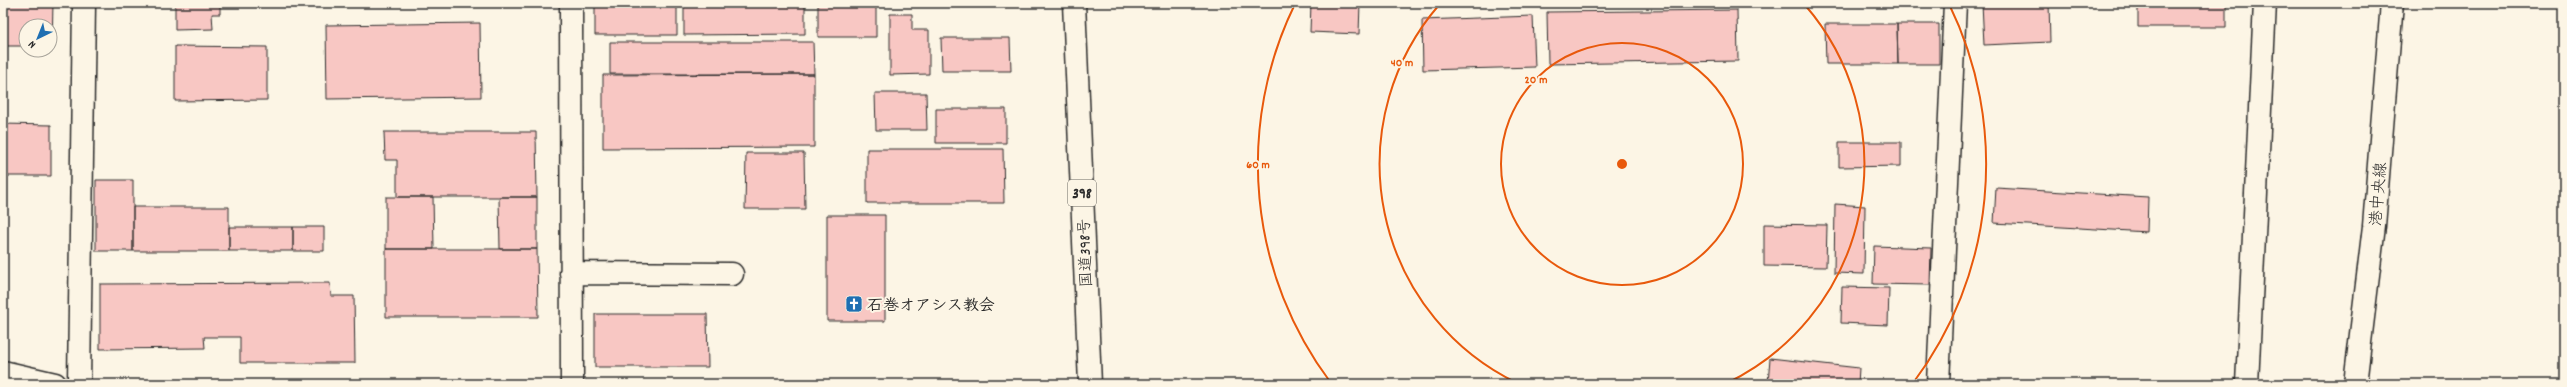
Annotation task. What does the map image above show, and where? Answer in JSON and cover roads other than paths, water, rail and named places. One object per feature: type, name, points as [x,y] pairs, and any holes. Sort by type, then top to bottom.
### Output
[{"type":"main road","points":[[79,384],[84,3]]},
{"type":"main road","points":[[570,3],[572,384]]},
{"type":"main road","name":"国道398号","points":[[1074,3],[1090,384]]},
{"type":"main road","points":[[1938,384],[1955,3]]},
{"type":"main road","points":[[2247,384],[2265,3]]},
{"type":"main road","name":"港中央線","points":[[2355,384],[2374,226],[2392,3]]},
{"type":"main road","points":[[571,273],[732,274]]},
{"type":"main road","points":[[3,372],[54,384]]},
{"type":"place","name":"石巻オアシス教会","points":[[854,304]]}]
